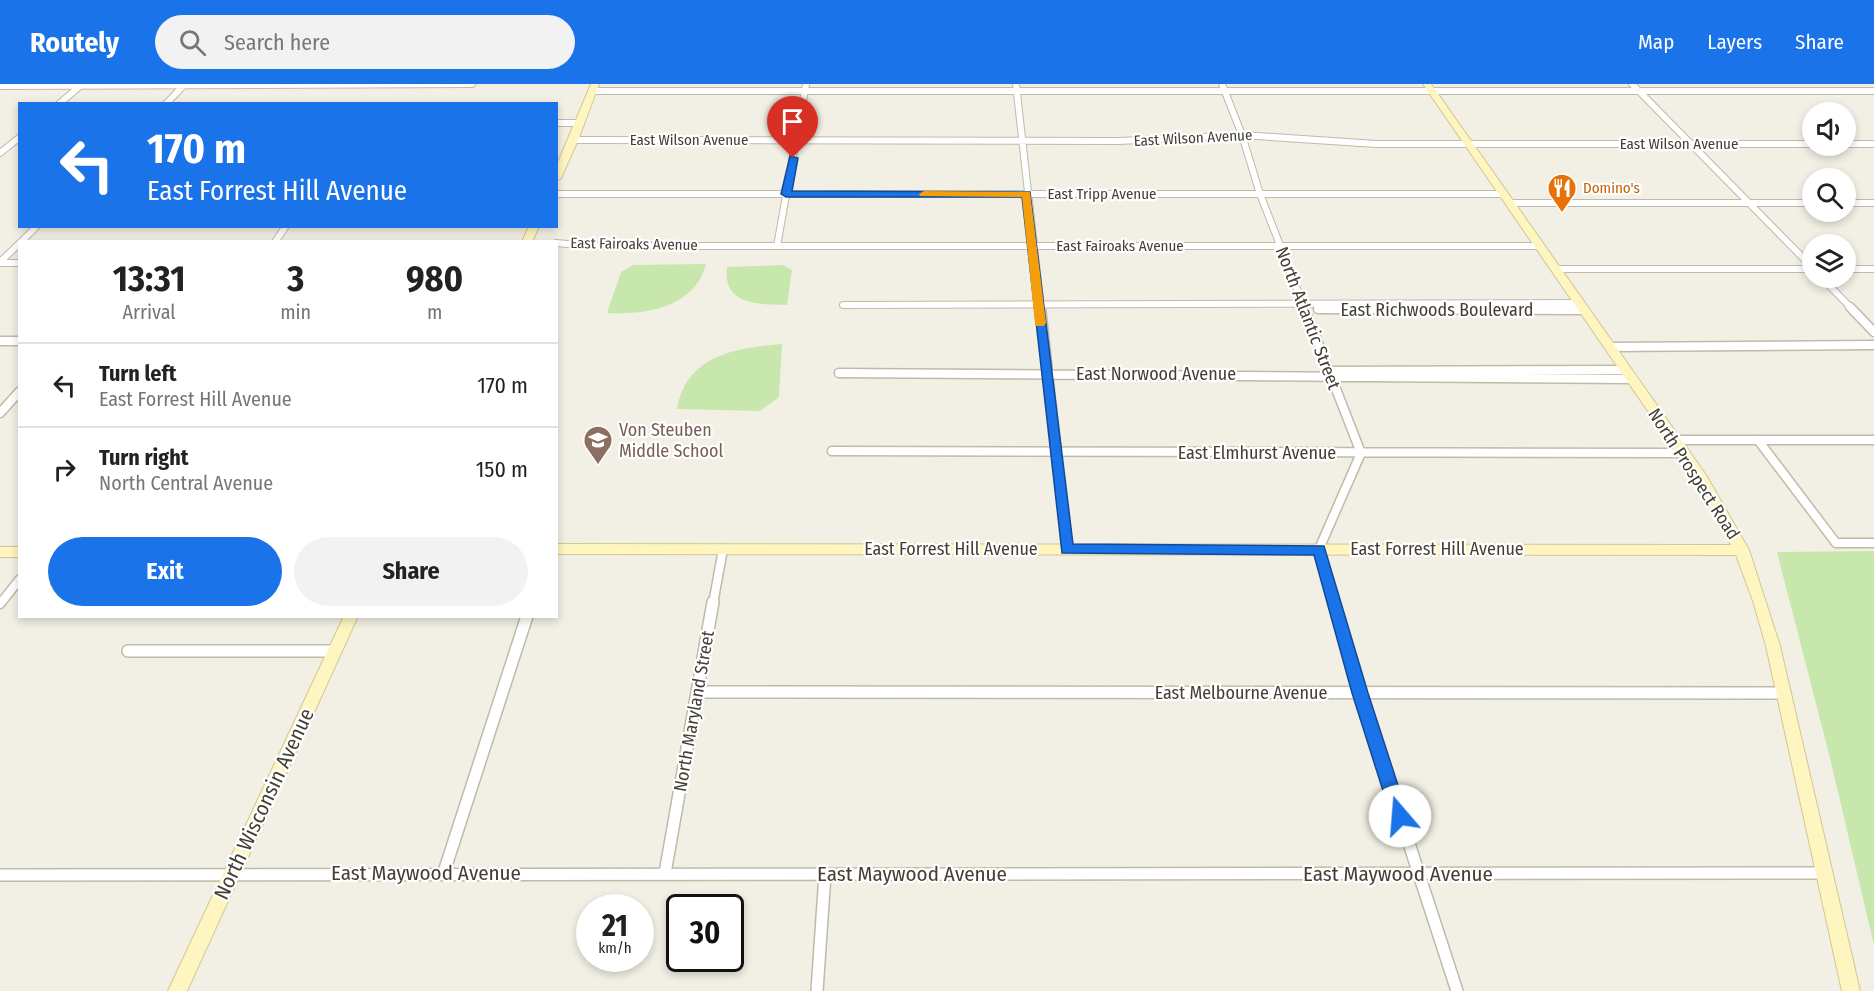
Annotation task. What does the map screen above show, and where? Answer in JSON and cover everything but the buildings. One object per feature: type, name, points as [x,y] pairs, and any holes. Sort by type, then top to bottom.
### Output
[{"type":"main road","points":[[558,174],[574,140],[594,87]]},
{"type":"main road","name":"North Prospect Road","points":[[1430,87],[1683,453],[1717,504],[1742,550],[1762,605],[1784,693],[1851,991]]},
{"type":"main road","name":"East Forrest Hill Avenue","points":[[558,549],[1742,550]]},
{"type":"main road","points":[[0,552],[18,552]]},
{"type":"main road","name":"North Wisconsin Avenue","points":[[177,991],[350,618]]},
{"type":"street","points":[[167,102],[186,84]]},
{"type":"street","points":[[0,86],[472,84]]},
{"type":"street","points":[[1632,84],[1802,258]]},
{"type":"street","points":[[61,102],[81,85]]},
{"type":"street","points":[[594,87],[1430,87],[1639,91],[1874,91]]},
{"type":"street","points":[[777,246],[805,87]]},
{"type":"street","points":[[1016,87],[1066,549]]},
{"type":"street","name":"North Atlantic Street","points":[[1223,88],[1242,135],[1260,194],[1361,453]]},
{"type":"street","points":[[558,123],[581,123]]},
{"type":"street","name":"East Wilson Avenue","points":[[574,140],[1130,141],[1242,135],[1368,144],[1802,144]]},
{"type":"street","points":[[0,153],[18,139]]},
{"type":"street","points":[[1856,144],[1874,144]]},
{"type":"street","name":"East Tripp Avenue","points":[[558,194],[1260,194],[1802,203]]},
{"type":"street","points":[[1856,203],[1874,203]]},
{"type":"street","points":[[22,240],[35,228]]},
{"type":"street","name":"East Fairoaks Avenue","points":[[558,243],[590,246],[1540,246]]},
{"type":"street","points":[[0,262],[18,244]]},
{"type":"street","points":[[0,262],[18,263]]},
{"type":"street","points":[[1556,269],[1802,268]]},
{"type":"street","points":[[1856,269],[1874,269]]},
{"type":"street","points":[[1832,288],[1874,332]]},
{"type":"street","name":"East Richwoods Boulevard","points":[[843,305],[1581,306]]},
{"type":"street","points":[[0,341],[18,340]]},
{"type":"street","points":[[1610,347],[1874,345]]},
{"type":"street","name":"East Norwood Avenue","points":[[839,373],[1628,375]]},
{"type":"street","points":[[0,413],[18,393]]},
{"type":"street","points":[[1674,440],[1874,440]]},
{"type":"street","points":[[1758,441],[1836,543],[1874,543]]},
{"type":"street","name":"East Elmhurst Avenue","points":[[832,452],[1683,453]]},
{"type":"street","points":[[1361,453],[1319,549],[1360,693],[1457,991]]},
{"type":"street","name":"North Maryland Street","points":[[665,873],[723,549]]},
{"type":"street","points":[[0,604],[18,582]]},
{"type":"street","points":[[444,872],[525,618]]},
{"type":"street","points":[[129,651],[335,651]]},
{"type":"street","name":"East Melbourne Avenue","points":[[698,692],[1784,693]]},
{"type":"street","name":"East Maywood Avenue","points":[[0,875],[444,872],[1419,875],[1824,873]]},
{"type":"street","points":[[817,991],[825,874]]},
{"type":"green space","points":[[706,264],[700,279],[691,290],[667,306],[637,312],[607,313],[621,272],[633,265]]},
{"type":"green space","points":[[783,265],[792,270],[787,305],[754,303],[736,296],[730,289],[727,267]]},
{"type":"green space","points":[[782,344],[779,397],[760,411],[677,409],[682,391],[702,366],[731,352]]},
{"type":"green space","points":[[1874,551],[1874,945],[1830,758],[1777,552]]},
{"type":"slow traffic","points":[[924,194],[1026,194],[1040,323]]},
{"type":"place","name":"Domino's","points":[[1562,214]]},
{"type":"place","name":"Von Steuben Middle School","points":[[598,466]]},
{"type":"route","points":[[793,158],[786,194],[1026,194],[1066,549],[1319,549],[1360,693],[1400,816]]}]
